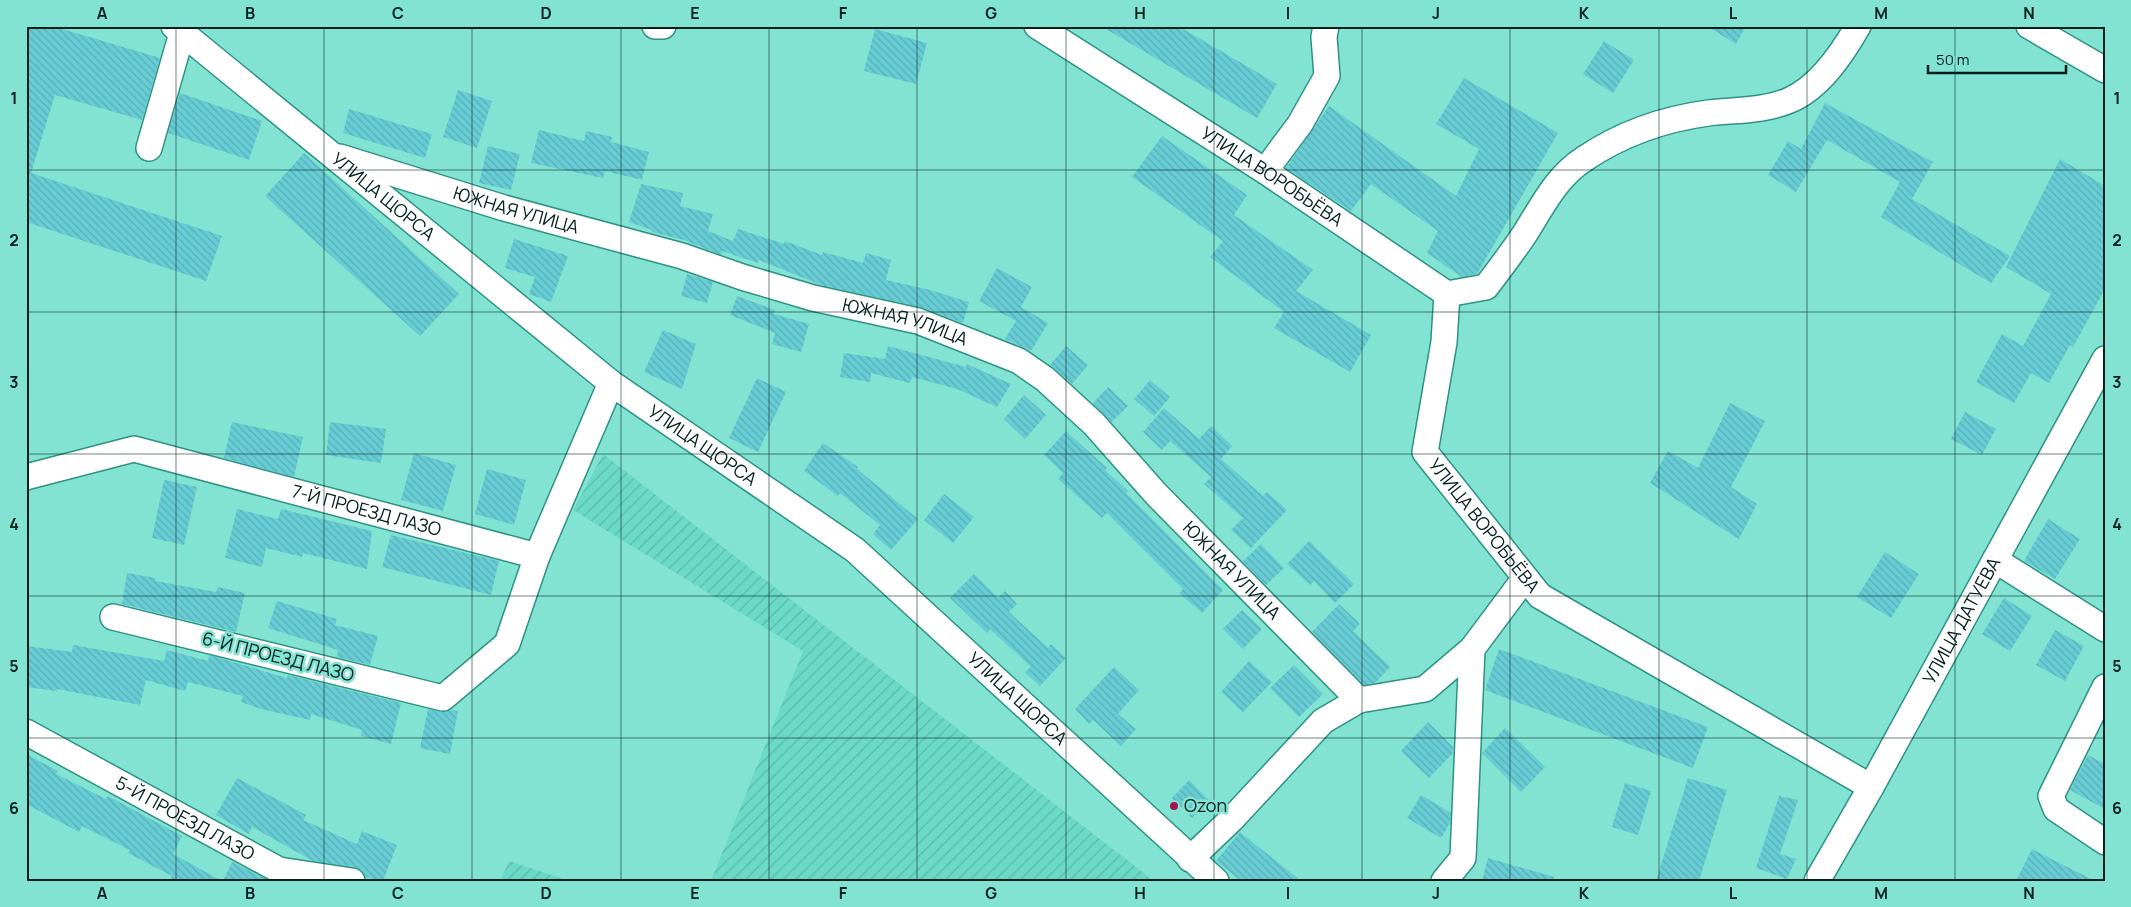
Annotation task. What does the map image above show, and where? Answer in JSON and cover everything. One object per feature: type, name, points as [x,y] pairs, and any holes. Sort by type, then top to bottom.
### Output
[{"type":"street","points":[[655,26],[663,26]]},
{"type":"street","name":"УЛИЦА ВОРОБЬЁВА","points":[[1038,26],[1265,171],[1448,294],[1444,342],[1425,452],[1540,596],[1871,787]]},
{"type":"street","points":[[1265,171],[1300,124],[1327,76],[1324,37],[1326,26]]},
{"type":"street","points":[[1448,294],[1486,287],[1523,237],[1554,184],[1583,160],[1609,144],[1674,118],[1760,107],[1790,100],[1832,66],[1858,26]]},
{"type":"street","points":[[2029,26],[2105,70]]},
{"type":"street","points":[[149,148],[178,30]]},
{"type":"street","name":"УЛИЦА ЩОРСА","points":[[178,30],[611,383],[855,550],[1216,881]]},
{"type":"street","name":"ЮЖНАЯ УЛИЦА","points":[[327,153],[504,208],[682,256],[804,295],[918,321],[1019,361],[1045,379],[1094,424],[1156,494],[1358,700]]},
{"type":"street","name":"УЛИЦА ДАТУЕВА","points":[[1817,881],[1871,787],[2105,359]]},
{"type":"street","points":[[537,556],[611,383]]},
{"type":"street","name":"7-Й ПРОЕЗД ЛАЗО","points":[[26,477],[134,449],[537,556]]},
{"type":"street","name":"6-Й ПРОЕЗД ЛАЗО","points":[[113,617],[443,698],[507,644],[537,556]]},
{"type":"street","points":[[1995,560],[2105,629]]},
{"type":"street","points":[[1190,858],[1232,819],[1323,721],[1358,700],[1425,689],[1472,649],[1525,578]]},
{"type":"street","points":[[1444,881],[1463,858],[1472,649]]},
{"type":"street","points":[[2105,687],[2051,796],[2056,809],[2105,842]]},
{"type":"street","name":"5-Й ПРОЕЗД ЛАЗО","points":[[26,732],[279,870],[352,881]]},
{"type":"shaded area","points":[[603,454],[1154,881],[711,881],[803,651],[573,510]]},
{"type":"shaded area","points":[[509,861],[570,881],[500,881]]},
{"type":"building","points":[[26,26],[52,26],[160,58],[142,120],[55,95],[31,173],[222,236],[206,281],[26,222]]},
{"type":"building","points":[[1101,26],[1178,26],[1277,84],[1257,118]]},
{"type":"building","points":[[1707,26],[1746,26],[1736,44]]},
{"type":"building","points":[[875,29],[927,43],[916,84],[864,71]]},
{"type":"building","points":[[1604,41],[1634,60],[1613,93],[1583,74]]},
{"type":"building","points":[[1464,78],[1558,133],[1477,274],[1462,277],[1427,253],[1438,231],[1371,184],[1351,211],[1286,168],[1329,106],[1456,196],[1479,149],[1436,124]]},
{"type":"building","points":[[458,90],[492,101],[477,148],[443,137]]},
{"type":"building","points":[[180,93],[262,121],[249,160],[168,133]]},
{"type":"building","points":[[1825,103],[1933,162],[1912,199],[2010,256],[1991,283],[1881,217],[1900,182],[1827,140],[1796,192],[1768,175],[1788,141],[1801,149]]},
{"type":"building","points":[[349,109],[432,134],[425,158],[343,133]]},
{"type":"building","points":[[539,130],[584,141],[586,131],[612,137],[611,142],[649,152],[642,180],[605,171],[603,178],[531,163]]},
{"type":"building","points":[[1162,136],[1247,195],[1234,215],[1313,270],[1296,291],[1371,335],[1350,372],[1274,328],[1284,312],[1210,257],[1223,241],[1132,177]]},
{"type":"building","points":[[488,146],[520,154],[511,190],[479,183]]},
{"type":"building","points":[[304,153],[459,294],[420,336],[265,196]]},
{"type":"building","points":[[2060,159],[2105,186],[2105,289],[2073,347],[2070,345],[2049,383],[2031,373],[2014,403],[1976,382],[2002,334],[2023,346],[2051,294],[2006,267]]},
{"type":"building","points":[[641,184],[683,193],[680,206],[713,214],[708,231],[733,241],[738,229],[784,244],[785,241],[822,255],[823,252],[863,263],[866,253],[891,260],[886,280],[930,290],[969,302],[963,323],[921,307],[824,286],[759,260],[758,263],[722,251],[721,255],[684,240],[652,232],[652,230],[629,222]]},
{"type":"building","points":[[514,239],[568,256],[551,302],[529,294],[535,277],[505,268]]},
{"type":"building","points":[[997,268],[1032,287],[1021,307],[1048,323],[1031,351],[1005,339],[1016,321],[979,301]]},
{"type":"building","points":[[687,274],[713,282],[707,303],[681,296]]},
{"type":"building","points":[[737,296],[775,310],[774,314],[809,324],[801,352],[772,344],[775,333],[730,315]]},
{"type":"building","points":[[663,330],[696,344],[682,389],[644,372]]},
{"type":"building","points":[[888,346],[966,367],[967,364],[1011,384],[997,407],[957,389],[912,377],[910,383],[871,373],[870,382],[840,377],[844,353],[885,359]]},
{"type":"building","points":[[1066,346],[1088,365],[1072,384],[1050,365]]},
{"type":"building","points":[[757,378],[786,392],[758,452],[729,438]]},
{"type":"building","points":[[1150,380],[1170,397],[1154,416],[1134,399]]},
{"type":"building","points":[[1108,387],[1128,406],[1112,422],[1093,403]]},
{"type":"building","points":[[1024,395],[1046,415],[1025,439],[1004,419]]},
{"type":"building","points":[[1730,403],[1765,421],[1731,487],[1757,504],[1739,539],[1650,483],[1668,451],[1698,468]]},
{"type":"building","points":[[1164,408],[1199,439],[1211,426],[1232,446],[1221,459],[1263,496],[1267,492],[1287,510],[1251,548],[1231,530],[1243,518],[1204,484],[1211,477],[1170,441],[1162,450],[1143,432]]},
{"type":"building","points":[[1965,412],[1996,429],[1982,455],[1951,439]]},
{"type":"building","points":[[232,422],[303,437],[294,477],[224,458]]},
{"type":"building","points":[[330,422],[386,429],[381,463],[326,455]]},
{"type":"building","points":[[1066,431],[1107,468],[1105,470],[1128,491],[1126,493],[1223,590],[1202,613],[1179,593],[1183,589],[1107,513],[1102,518],[1058,479],[1063,473],[1044,455]]},
{"type":"building","points":[[823,443],[858,467],[857,469],[918,519],[891,550],[873,534],[880,525],[840,493],[838,496],[804,471]]},
{"type":"building","points":[[414,453],[456,465],[443,511],[401,500]]},
{"type":"building","points":[[487,469],[526,480],[514,525],[475,514]]},
{"type":"building","points":[[164,480],[197,487],[184,545],[152,538]]},
{"type":"building","points":[[944,494],[974,517],[953,543],[924,520]]},
{"type":"building","points":[[237,509],[278,519],[281,509],[372,531],[367,569],[303,553],[302,557],[266,548],[262,567],[225,558]]},
{"type":"building","points":[[2048,519],[2080,539],[2055,579],[2024,561]]},
{"type":"building","points":[[391,535],[499,561],[491,595],[382,567]]},
{"type":"building","points":[[1309,541],[1354,584],[1335,603],[1314,581],[1310,585],[1287,564]]},
{"type":"building","points":[[1261,544],[1284,568],[1266,585],[1243,561]]},
{"type":"building","points":[[1885,552],[1919,574],[1891,618],[1857,597]]},
{"type":"building","points":[[127,573],[156,578],[155,581],[216,592],[218,587],[245,593],[236,632],[122,604]]},
{"type":"building","points":[[974,574],[998,598],[1005,591],[1017,604],[1009,612],[1048,648],[1051,644],[1066,658],[1040,686],[1025,672],[1031,667],[990,629],[987,633],[950,598]]},
{"type":"building","points":[[2004,598],[2032,616],[2010,651],[1982,634]]},
{"type":"building","points":[[277,601],[337,619],[335,625],[378,636],[370,665],[337,657],[338,650],[268,628]]},
{"type":"building","points":[[1339,604],[1360,624],[1353,631],[1390,667],[1375,683],[1364,685],[1312,632]]},
{"type":"building","points":[[1242,610],[1262,629],[1243,649],[1223,629]]},
{"type":"building","points":[[2055,630],[2084,646],[2065,681],[2036,665]]},
{"type":"building","points":[[73,645],[164,661],[167,650],[208,661],[209,655],[287,678],[288,675],[401,703],[391,744],[361,736],[362,730],[311,714],[310,720],[261,709],[241,702],[243,696],[188,682],[185,691],[146,680],[140,705],[57,689],[57,691],[26,687],[26,646],[72,652]]},
{"type":"building","points":[[1499,649],[1708,727],[1693,768],[1485,690]]},
{"type":"building","points":[[1249,661],[1272,682],[1243,712],[1221,692]]},
{"type":"building","points":[[1294,665],[1323,694],[1299,717],[1270,688]]},
{"type":"building","points":[[1114,667],[1139,690],[1118,714],[1136,729],[1121,746],[1093,720],[1089,724],[1075,709]]},
{"type":"building","points":[[428,709],[440,712],[458,711],[450,754],[420,748]]},
{"type":"building","points":[[1428,722],[1453,747],[1453,753],[1429,778],[1401,751]]},
{"type":"building","points":[[1505,728],[1545,767],[1521,792],[1482,753]]},
{"type":"building","points":[[26,754],[58,771],[56,774],[106,799],[108,796],[182,836],[173,854],[222,881],[169,881],[172,876],[128,853],[130,850],[82,826],[79,832],[26,804]]},
{"type":"building","points":[[2088,755],[2105,764],[2105,809],[2070,790]]},
{"type":"building","points":[[237,778],[306,815],[303,820],[357,844],[362,831],[397,845],[383,881],[366,877],[361,870],[354,867],[313,861],[252,827],[249,834],[216,815]]},
{"type":"building","points":[[1688,778],[1727,790],[1699,881],[1656,881]]},
{"type":"building","points":[[1189,780],[1210,801],[1192,818],[1172,798]]},
{"type":"building","points":[[1625,783],[1651,791],[1638,835],[1612,827]]},
{"type":"building","points":[[1421,795],[1451,813],[1450,823],[1441,838],[1407,818]]},
{"type":"building","points":[[1779,796],[1798,800],[1780,854],[1796,859],[1787,879],[1756,868]]},
{"type":"building","points":[[1240,832],[1301,881],[1241,881],[1216,861]]},
{"type":"building","points":[[2032,849],[2095,881],[2016,881]]},
{"type":"building","points":[[1488,858],[1554,877],[1553,881],[1482,881]]},
{"type":"building","points":[[232,862],[266,879],[269,881],[223,881]]},
{"type":"place","name":"Ozon","points":[[1174,806]]}]
